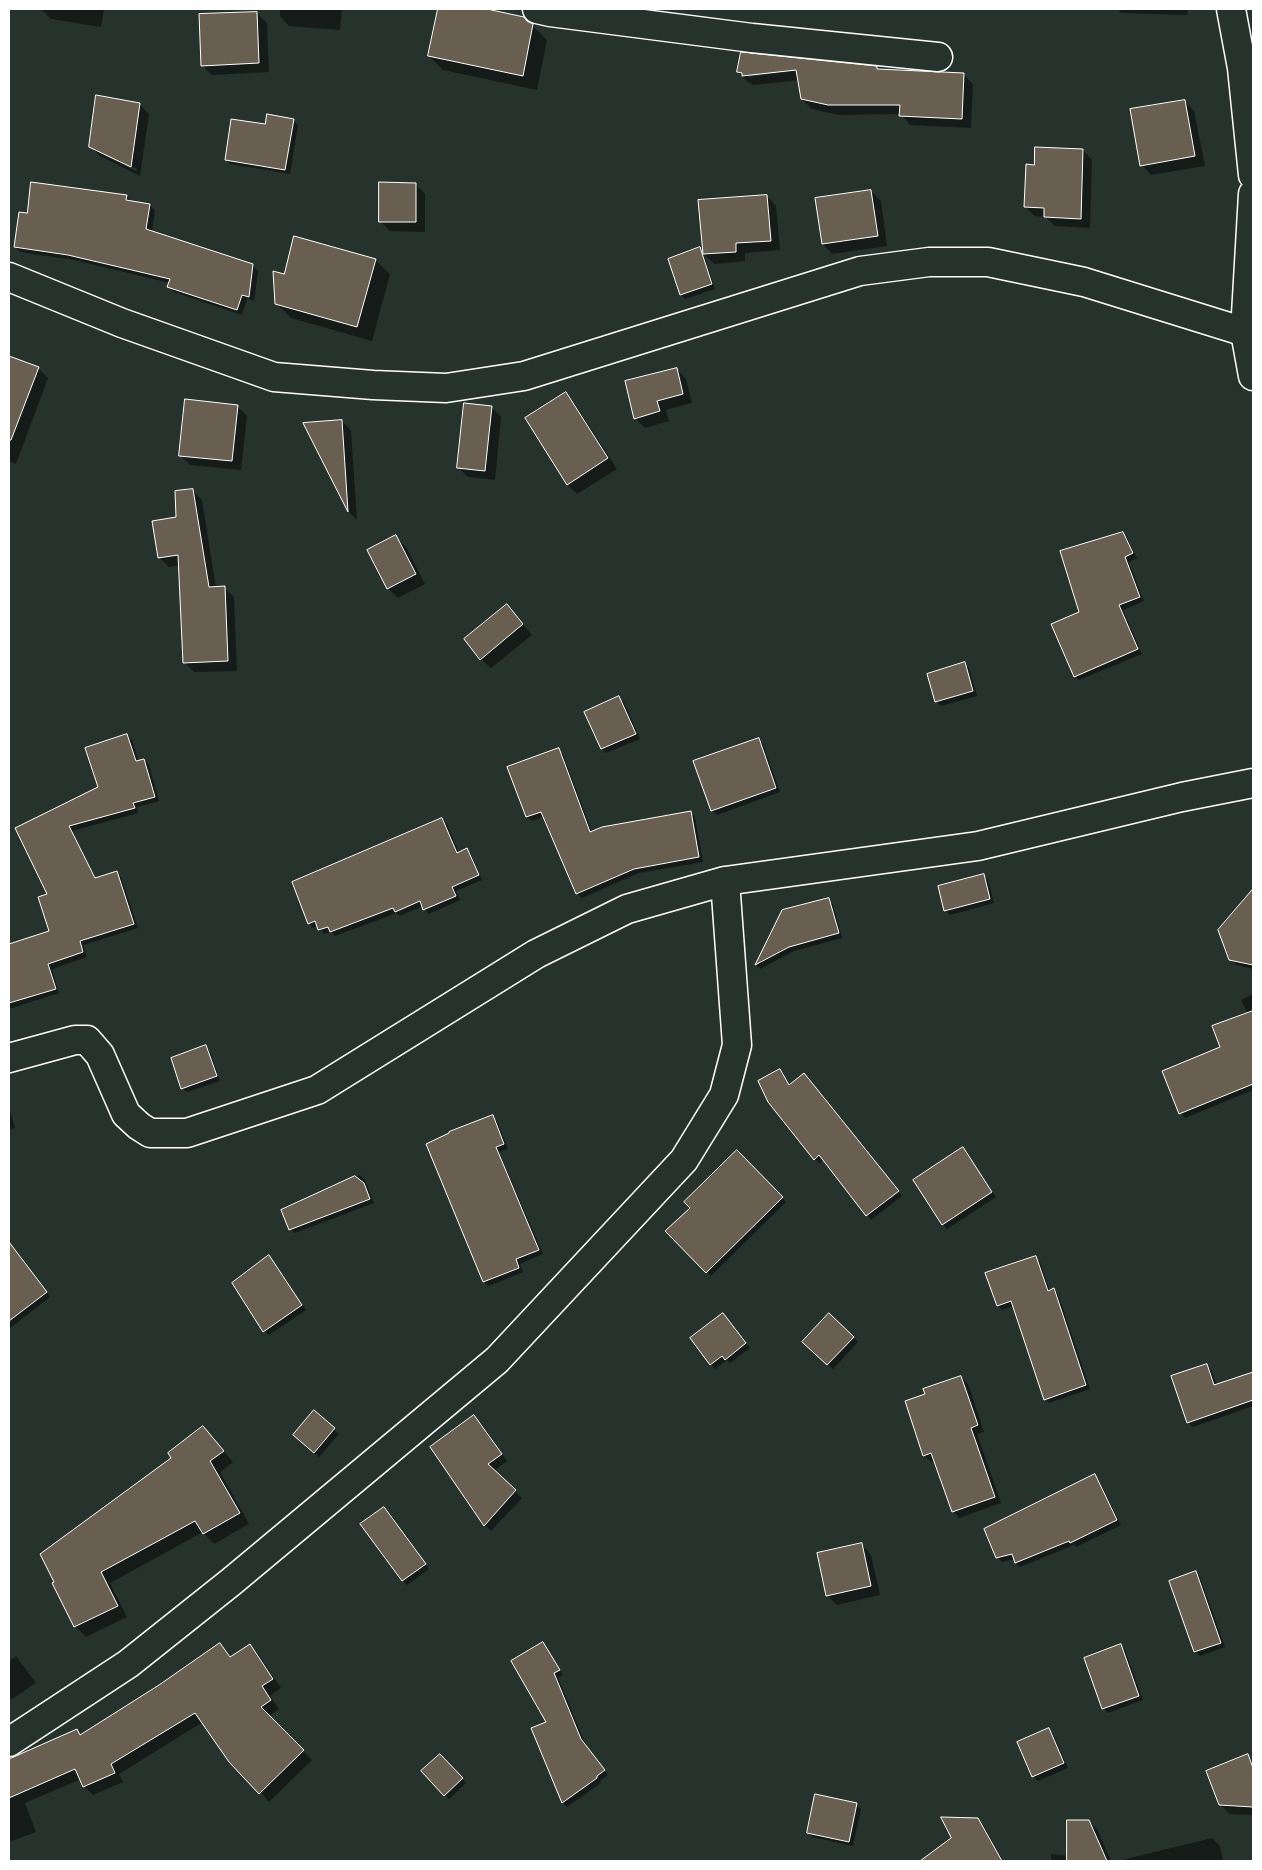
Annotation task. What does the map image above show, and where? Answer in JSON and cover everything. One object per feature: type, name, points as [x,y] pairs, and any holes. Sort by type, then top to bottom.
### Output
[{"type":"street","points":[[537,9],[752,38],[938,56]]},
{"type":"street","points":[[1231,9],[1242,68],[1253,175]]},
{"type":"street","points":[[1253,194],[1245,332],[1253,376]]},
{"type":"street","points":[[9,277],[122,323],[274,377],[373,385],[446,388],[524,376],[860,271],[928,262],[988,262],[1074,280],[1245,332]]},
{"type":"street","points":[[9,1058],[75,1040],[87,1040],[100,1054],[126,1114],[138,1126],[150,1133],[187,1134],[316,1090],[536,954],[627,908],[725,881],[978,846],[1182,797],[1253,783]]},
{"type":"street","points":[[9,1742],[128,1664],[232,1582],[497,1360],[684,1160],[724,1095],[737,1045],[725,881]]},
{"type":"building","points":[[438,9],[487,9],[524,17],[533,24],[523,76],[428,56]]},
{"type":"building","points":[[257,12],[259,63],[201,66],[199,14]]},
{"type":"building","points":[[741,52],[877,66],[877,69],[964,73],[962,119],[899,116],[900,105],[828,105],[801,99],[796,70],[742,76],[742,73],[737,72]]},
{"type":"building","points":[[96,95],[140,103],[131,167],[89,147]]},
{"type":"building","points":[[1185,100],[1195,156],[1140,166],[1130,109]]},
{"type":"building","points":[[267,114],[294,119],[285,170],[225,160],[231,119],[265,124]]},
{"type":"building","points":[[1035,147],[1083,149],[1081,219],[1044,217],[1044,208],[1024,207],[1026,164],[1034,165]]},
{"type":"building","points":[[31,182],[127,195],[126,200],[150,204],[146,229],[253,264],[249,297],[242,295],[237,310],[167,287],[170,279],[68,255],[14,247],[19,212],[27,213]]},
{"type":"building","points":[[379,182],[416,183],[416,222],[379,222]]},
{"type":"building","points":[[871,190],[878,236],[822,244],[815,198]]},
{"type":"building","points":[[767,195],[771,241],[736,243],[736,252],[703,254],[698,200]]},
{"type":"building","points":[[294,236],[376,259],[357,327],[275,304],[273,271],[284,274]]},
{"type":"building","points":[[700,247],[712,284],[680,295],[668,259]]},
{"type":"building","points":[[9,356],[39,367],[11,440],[9,440]]},
{"type":"building","points":[[677,368],[683,394],[657,401],[660,411],[634,419],[625,381]]},
{"type":"building","points":[[566,392],[608,458],[567,485],[525,418]]},
{"type":"building","points":[[185,399],[238,405],[232,461],[179,456]]},
{"type":"building","points":[[464,403],[492,406],[485,471],[457,468]]},
{"type":"building","points":[[342,420],[348,512],[303,423]]},
{"type":"building","points":[[193,489],[209,587],[225,586],[228,661],[183,663],[178,555],[158,558],[152,521],[176,517],[175,491]]},
{"type":"building","points":[[1123,532],[1133,553],[1125,557],[1140,597],[1119,605],[1138,649],[1074,677],[1051,624],[1079,612],[1060,551]]},
{"type":"building","points":[[396,535],[416,574],[387,589],[367,550]]},
{"type":"building","points":[[507,604],[523,624],[480,660],[464,639]]},
{"type":"building","points":[[965,662],[973,691],[935,702],[927,674]]},
{"type":"building","points":[[619,696],[636,734],[601,749],[584,712]]},
{"type":"building","points":[[127,734],[136,761],[144,759],[155,797],[133,803],[135,808],[69,826],[95,878],[117,871],[134,924],[80,941],[83,952],[48,964],[56,989],[9,1003],[9,944],[49,931],[38,897],[47,894],[15,828],[98,787],[85,748]]},
{"type":"building","points":[[759,738],[776,788],[711,811],[693,761]]},
{"type":"building","points":[[559,748],[590,832],[602,827],[691,811],[699,857],[634,869],[576,894],[541,812],[526,817],[507,767]]},
{"type":"building","points":[[442,818],[457,853],[467,848],[479,875],[452,887],[456,896],[423,910],[420,901],[395,912],[393,908],[330,932],[328,927],[318,930],[315,921],[308,924],[292,882]]},
{"type":"building","points":[[984,874],[990,899],[944,911],[938,886]]},
{"type":"building","points":[[1253,889],[1253,965],[1229,960],[1218,930]]},
{"type":"building","points":[[829,898],[839,933],[789,947],[755,965],[782,910]]},
{"type":"building","points":[[1253,1011],[1253,1084],[1179,1114],[1162,1071],[1220,1047],[1212,1026]]},
{"type":"building","points":[[206,1045],[217,1076],[181,1089],[171,1058]]},
{"type":"building","points":[[780,1069],[789,1085],[804,1073],[899,1191],[866,1216],[819,1155],[814,1160],[768,1102],[758,1081]]},
{"type":"building","points":[[493,1115],[504,1144],[496,1147],[539,1250],[516,1259],[519,1268],[483,1282],[426,1144],[449,1132]]},
{"type":"building","points":[[963,1147],[992,1192],[942,1225],[913,1180]]},
{"type":"building","points":[[737,1150],[783,1197],[706,1273],[665,1231],[690,1208],[684,1202]]},
{"type":"building","points":[[355,1176],[364,1183],[370,1199],[289,1230],[281,1210]]},
{"type":"building","points":[[9,1242],[47,1292],[9,1321]]},
{"type":"building","points":[[269,1255],[302,1305],[263,1332],[232,1283]]},
{"type":"building","points":[[1036,1256],[1048,1291],[1054,1288],[1086,1385],[1044,1400],[1011,1301],[997,1306],[985,1273]]},
{"type":"building","points":[[723,1313],[746,1343],[725,1360],[722,1356],[710,1365],[690,1338]]},
{"type":"building","points":[[829,1313],[854,1337],[827,1365],[802,1342]]},
{"type":"building","points":[[1207,1364],[1214,1385],[1253,1372],[1253,1400],[1187,1423],[1171,1376]]},
{"type":"building","points":[[961,1376],[978,1425],[971,1428],[995,1497],[952,1512],[931,1453],[923,1456],[905,1401],[925,1394],[923,1389]]},
{"type":"building","points":[[314,1410],[335,1428],[314,1453],[293,1435]]},
{"type":"building","points":[[474,1415],[502,1454],[488,1464],[516,1490],[484,1526],[430,1447]]},
{"type":"building","points":[[203,1426],[224,1451],[210,1461],[240,1513],[203,1534],[195,1521],[101,1572],[118,1606],[74,1627],[40,1554],[171,1458],[168,1453]]},
{"type":"building","points":[[1095,1474],[1117,1520],[1070,1543],[1069,1541],[1015,1563],[1012,1554],[996,1558],[984,1529]]},
{"type":"building","points":[[384,1507],[426,1564],[402,1581],[360,1524]]},
{"type":"building","points":[[862,1543],[871,1586],[826,1596],[817,1553]]},
{"type":"building","points":[[1196,1571],[1221,1643],[1194,1652],[1169,1581]]},
{"type":"building","points":[[543,1642],[560,1670],[554,1673],[581,1739],[605,1770],[562,1803],[531,1728],[546,1722],[511,1661]]},
{"type":"building","points":[[220,1643],[230,1657],[250,1644],[273,1679],[262,1686],[271,1700],[261,1707],[304,1750],[259,1794],[229,1762],[195,1713],[111,1764],[115,1773],[83,1787],[75,1769],[9,1798],[9,1759],[77,1729],[80,1735],[159,1685]]},
{"type":"building","points":[[1121,1644],[1139,1696],[1102,1709],[1084,1658]]},
{"type":"building","points":[[1049,1728],[1064,1763],[1032,1777],[1017,1742]]},
{"type":"building","points":[[440,1754],[463,1778],[444,1796],[421,1771]]},
{"type":"building","points":[[1248,1754],[1253,1768],[1253,1807],[1219,1805],[1206,1771]]},
{"type":"building","points":[[815,1794],[857,1803],[849,1842],[807,1833]]},
{"type":"building","points":[[941,1817],[978,1818],[1002,1861],[920,1861],[951,1838]]},
{"type":"building","points":[[1067,1820],[1089,1820],[1107,1861],[1067,1861]]}]
